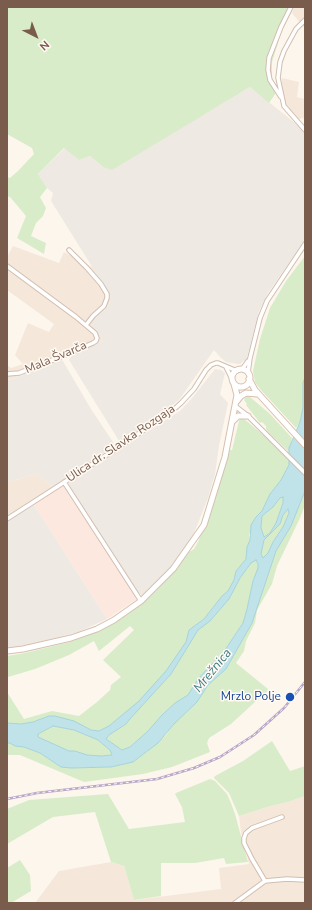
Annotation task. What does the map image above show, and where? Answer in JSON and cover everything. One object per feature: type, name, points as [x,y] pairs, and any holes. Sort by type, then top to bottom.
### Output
[{"type":"street","points":[[282,100],[270,80],[268,70],[269,58],[291,7]]},
{"type":"street","points":[[305,20],[296,29],[289,41],[280,62],[278,78],[284,106],[305,130]]},
{"type":"street","points":[[305,244],[267,301],[260,318],[250,358],[248,374],[249,380],[259,395],[305,445]]},
{"type":"street","points":[[7,266],[86,325],[104,306],[108,298],[101,284],[88,268],[69,250]]},
{"type":"street","name":"Mala Švarča","points":[[7,374],[19,373],[93,343],[97,338],[95,333],[86,325]]},
{"type":"street","points":[[250,358],[246,364],[233,374],[233,381],[239,387],[245,386],[255,390]]},
{"type":"street","name":"Ulica dr. Slavka Rozgaja","points":[[7,519],[172,411],[194,389],[211,365],[216,363],[225,366]]},
{"type":"street","points":[[225,366],[243,370],[248,374]]},
{"type":"street","points":[[7,651],[23,649],[70,638],[97,629],[114,620],[141,601],[173,569],[204,525],[225,457],[237,395],[233,381],[225,366]]},
{"type":"street","points":[[237,395],[249,380]]},
{"type":"street","points":[[236,405],[241,396],[246,392],[259,395]]},
{"type":"street","points":[[236,405],[305,473]]},
{"type":"street","points":[[232,422],[238,416],[248,416]]},
{"type":"street","points":[[64,482],[141,601]]},
{"type":"street","points":[[265,881],[244,843],[244,838],[246,833],[252,828],[282,818]]},
{"type":"street","points":[[235,903],[265,881],[287,879],[305,880]]},
{"type":"shaded area","points":[[294,7],[305,7],[305,29],[292,13]]},
{"type":"shaded area","points":[[282,78],[299,82],[297,97],[305,99],[305,119],[301,118],[299,120],[287,108],[281,90]]},
{"type":"shaded area","points":[[250,87],[305,132],[305,240],[268,293],[259,311],[246,361],[243,361],[241,364],[226,362],[214,350],[179,400],[121,444],[69,360],[72,354],[103,341],[101,335],[91,325],[96,317],[107,307],[111,301],[111,297],[51,201],[53,193],[47,188],[38,174],[65,148],[79,160],[90,156],[103,167],[203,115]]},
{"type":"shaded area","points":[[13,246],[59,263],[64,252],[94,268],[111,297],[111,301],[96,317],[103,341],[16,378],[7,380],[7,365],[11,368],[23,364],[15,355],[28,323],[49,332],[54,324],[7,290],[7,257]]},
{"type":"shaded area","points":[[61,359],[113,442],[114,446],[53,487],[37,474],[7,482],[7,380],[16,378]]},
{"type":"shaded area","points":[[215,369],[221,370],[225,373],[220,394],[228,403],[215,474],[208,498],[194,533],[180,556],[170,568],[142,595],[137,592],[69,484],[70,481],[180,411]]},
{"type":"shaded area","points":[[37,474],[53,487],[7,516],[7,482]]},
{"type":"shaded area","points":[[63,485],[137,599],[107,619],[34,505]]},
{"type":"shaded area","points":[[34,505],[107,619],[78,632],[7,649],[7,522]]},
{"type":"shaded area","points":[[305,796],[305,903],[35,903],[59,871],[111,862],[124,866],[134,900],[221,889],[219,868],[249,864],[241,832],[239,816]]},
{"type":"green space","points":[[7,7],[294,7],[283,27],[272,62],[272,78],[278,90],[269,103],[250,87],[112,170],[103,167],[90,156],[79,160],[64,148],[38,174],[47,188],[40,197],[46,208],[43,216],[36,223],[31,236],[46,243],[44,254],[17,238],[26,216],[10,197],[7,196],[7,177],[10,178],[34,154],[32,148],[7,134]]},
{"type":"green space","points":[[305,256],[305,377],[303,383],[303,408],[300,422],[296,428],[260,389],[255,382],[253,371],[260,339],[270,308],[286,281]]},
{"type":"green space","points":[[246,396],[250,397],[270,414],[292,438],[289,452],[268,432],[266,426],[262,422],[260,423],[246,405],[247,404],[244,400]]},
{"type":"green space","points":[[241,418],[243,418],[274,444],[289,459],[289,465],[281,480],[270,494],[262,511],[256,517],[249,535],[250,540],[247,547],[246,559],[236,571],[234,580],[228,591],[222,596],[204,619],[189,630],[184,646],[152,688],[134,706],[109,726],[99,731],[91,730],[55,716],[49,716],[33,722],[21,724],[7,723],[7,692],[24,719],[52,711],[79,716],[110,690],[111,685],[121,677],[103,660],[134,630],[130,626],[99,651],[94,641],[69,655],[35,669],[8,677],[7,679],[7,656],[70,642],[95,633],[125,616],[152,595],[173,573],[189,552],[194,549],[199,540],[201,531],[209,515],[230,450],[232,450]]},
{"type":"green space","points":[[305,491],[305,505],[300,518],[277,566],[272,584],[257,610],[255,623],[246,641],[244,651],[236,663],[268,689],[265,695],[231,724],[209,738],[207,743],[210,752],[172,767],[143,774],[84,782],[20,755],[7,755],[7,743],[10,743],[15,746],[24,747],[40,753],[61,767],[92,768],[111,767],[133,762],[147,752],[166,735],[174,724],[197,702],[208,685],[226,669],[252,623],[276,551],[291,526]]},
{"type":"green space","points":[[283,497],[283,503],[276,523],[270,533],[264,537],[261,528],[262,516],[273,507],[280,498]]},
{"type":"green space","points":[[288,508],[289,513],[283,527],[268,553],[263,558],[261,554],[264,540],[280,524],[283,515]]},
{"type":"green space","points":[[256,560],[259,568],[253,581],[243,623],[221,656],[198,679],[188,695],[175,703],[130,747],[122,750],[106,739],[109,735],[126,724],[171,674],[198,629],[210,621],[229,599],[240,578],[251,563]]},
{"type":"green space","points":[[53,726],[74,730],[98,740],[110,750],[112,755],[87,755],[75,751],[69,751],[38,737],[38,734]]},
{"type":"green space","points":[[272,741],[290,771],[305,766],[305,796],[239,816],[229,793],[214,778],[215,776],[243,761]]},
{"type":"green space","points":[[210,779],[215,781],[227,794],[235,814],[248,862],[226,864],[224,858],[195,863],[161,863],[161,896],[134,900],[124,866],[111,862],[95,812],[53,817],[7,844],[7,809],[29,800],[108,794],[129,829],[185,822],[182,807],[175,794]]},
{"type":"green space","points":[[20,860],[30,875],[31,891],[11,903],[7,903],[7,868]]},
{"type":"water","name":"Mrežnica","points":[[305,377],[305,491],[291,526],[276,551],[252,623],[226,669],[208,685],[197,702],[174,724],[158,743],[133,762],[111,767],[61,767],[40,753],[7,743],[7,723],[21,724],[33,722],[49,716],[74,721],[91,730],[99,731],[109,726],[139,701],[166,671],[186,642],[189,630],[204,619],[222,596],[228,591],[234,580],[236,571],[246,559],[251,525],[262,511],[270,494],[281,480],[289,465],[289,448],[300,422],[303,408],[303,383]],"holes":[[[283,497],[283,503],[276,523],[270,533],[264,537],[261,528],[262,516],[273,507],[280,498]],[[288,509],[289,513],[283,527],[268,553],[263,558],[261,554],[264,540],[280,524],[283,515]],[[256,560],[258,568],[253,581],[243,623],[221,656],[198,679],[188,695],[175,703],[130,747],[122,750],[106,739],[109,735],[126,724],[171,674],[198,630],[210,621],[229,599],[240,578],[251,563]],[[53,726],[74,730],[98,740],[110,750],[112,755],[87,755],[75,751],[69,751],[38,737],[38,734]]]},
{"type":"railway","points":[[7,799],[37,793],[157,779],[194,768],[220,757],[254,735],[284,708],[305,682]]},
{"type":"place","name":"Mrzlo Polje","points":[[290,697]]}]
